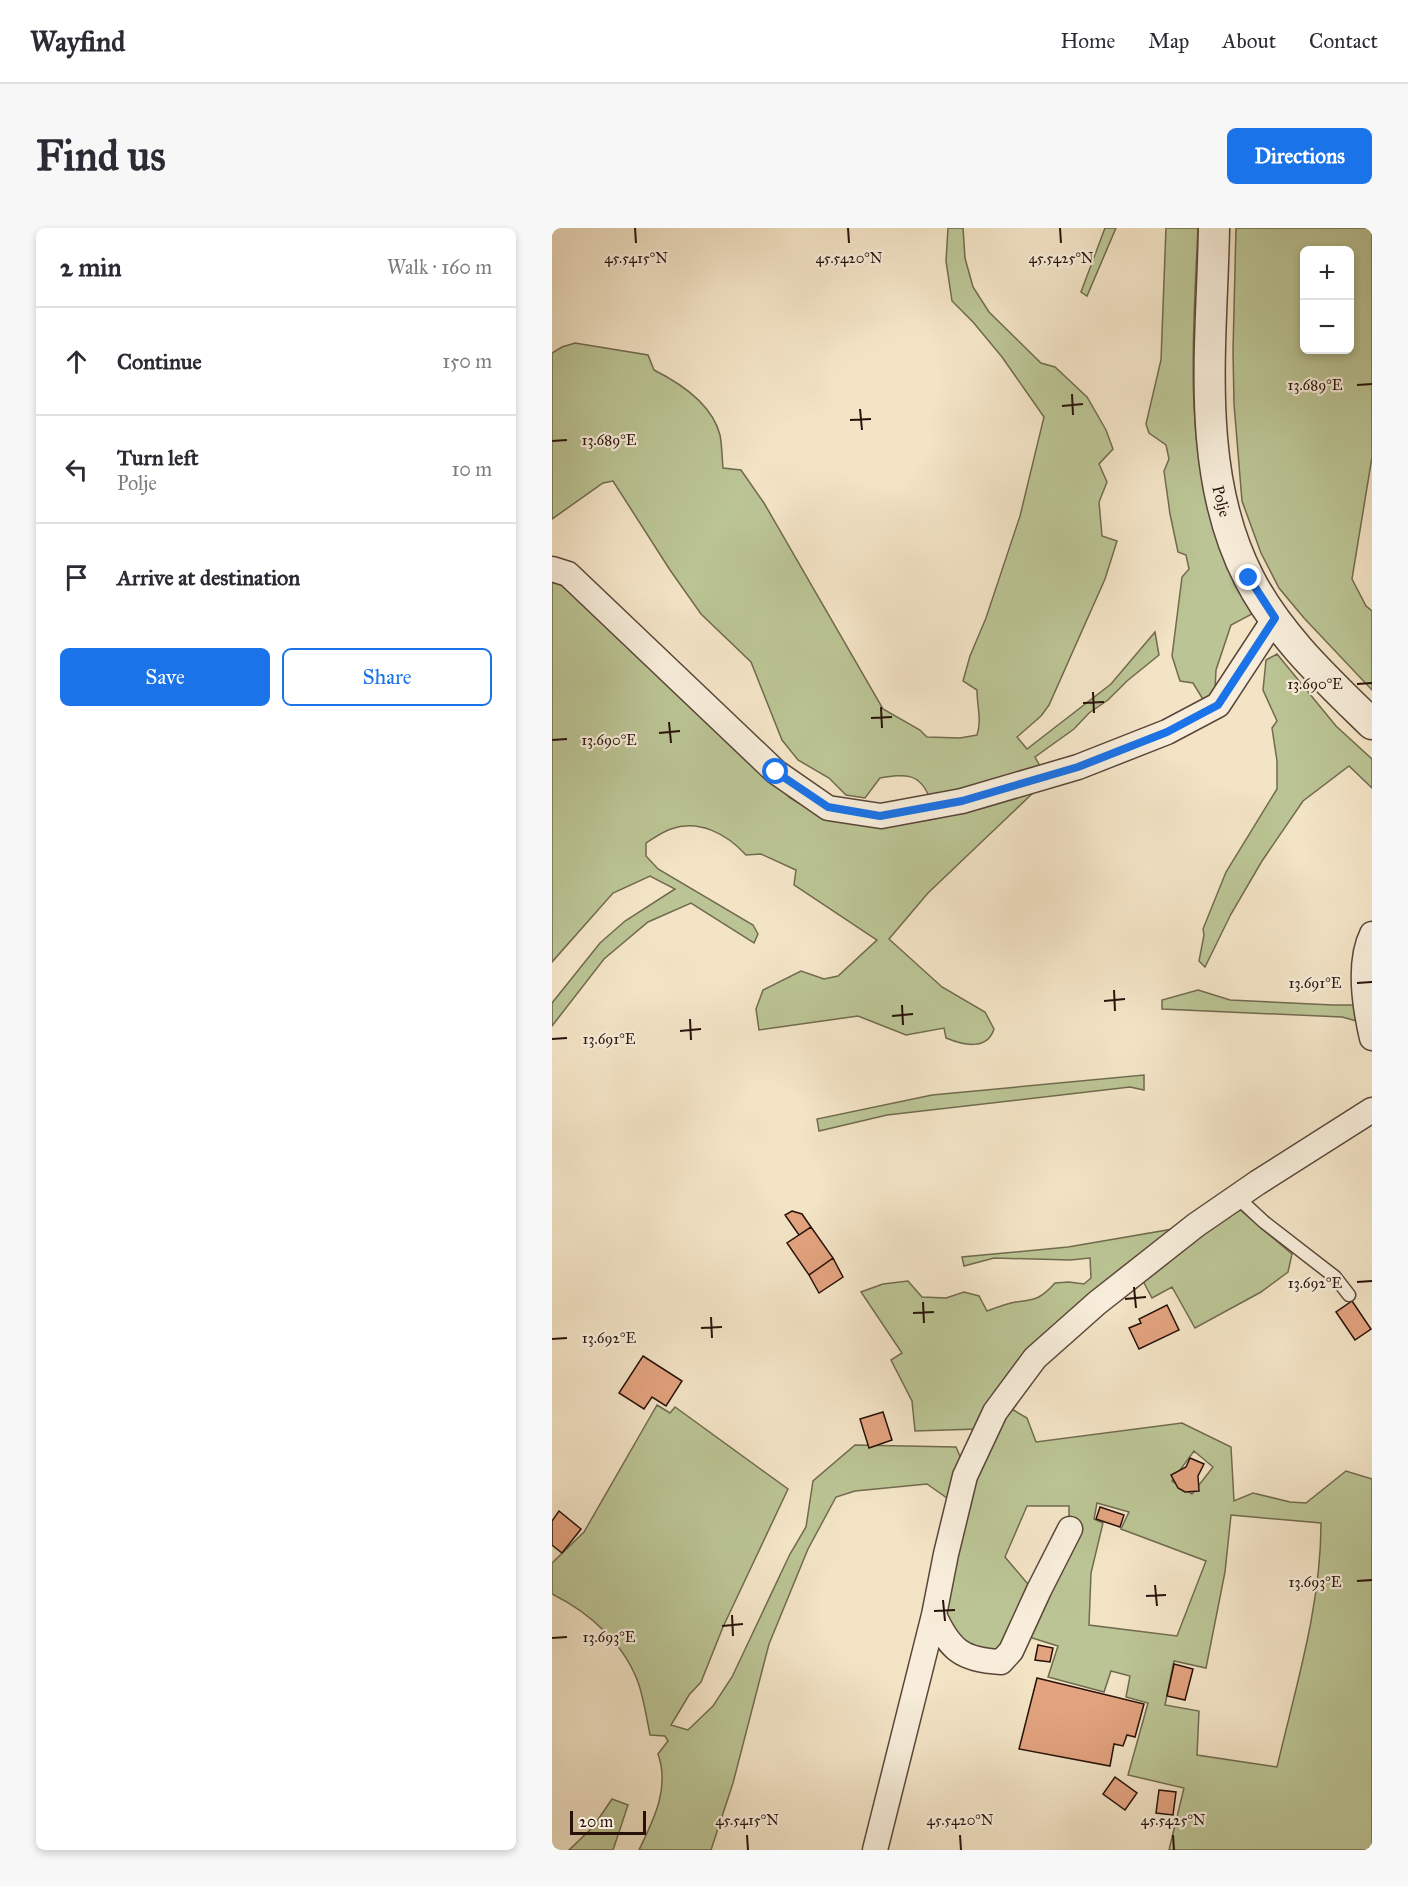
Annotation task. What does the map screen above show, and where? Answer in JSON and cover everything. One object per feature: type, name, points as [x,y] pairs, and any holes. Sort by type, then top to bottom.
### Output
[{"type":"street","name":"Polje","points":[[1214,228],[1210,380],[1212,439],[1218,491],[1230,531],[1249,578],[1275,618],[1319,672],[1372,724]]},
{"type":"street","points":[[552,569],[568,574],[776,772],[828,807],[880,816],[962,801],[1078,767],[1167,732],[1218,705],[1275,618]]},
{"type":"street","points":[[1372,933],[1364,975],[1372,1038]]},
{"type":"street","points":[[875,1850],[934,1616],[965,1476],[1001,1403],[1035,1358],[1097,1303],[1196,1225],[1372,1110]]},
{"type":"street","points":[[934,1616],[944,1637],[960,1653],[979,1661],[1001,1662],[1011,1651],[1070,1529]]},
{"type":"lane","points":[[1237,1197],[1264,1222],[1335,1277],[1349,1294]]},
{"type":"green space","points":[[948,228],[963,228],[965,258],[973,287],[989,312],[1041,363],[1055,367],[1087,397],[1106,430],[1113,449],[1099,464],[1107,482],[1099,502],[1102,536],[1117,541],[1105,579],[1049,705],[1041,716],[1017,737],[1027,749],[1111,684],[1155,632],[1159,655],[1108,700],[1089,713],[1074,729],[1035,757],[1041,768],[930,799],[926,790],[916,779],[904,776],[880,778],[865,798],[846,795],[829,778],[798,760],[782,740],[751,662],[701,614],[613,481],[603,483],[552,519],[552,353],[575,343],[648,355],[654,370],[694,396],[716,424],[721,439],[723,468],[741,470],[764,503],[883,709],[920,730],[927,737],[960,738],[977,735],[979,718],[977,690],[963,681],[1020,516],[1044,417],[1002,357],[952,301],[946,261]]},
{"type":"green space","points":[[1105,228],[1116,228],[1087,296],[1081,292]]},
{"type":"green space","points":[[1166,228],[1198,228],[1193,335],[1197,445],[1202,480],[1215,533],[1252,614],[1231,625],[1216,670],[1215,690],[1204,701],[1193,683],[1180,681],[1172,656],[1182,577],[1189,569],[1186,555],[1178,552],[1170,514],[1164,471],[1169,459],[1166,445],[1149,433],[1146,424],[1161,360]]},
{"type":"green space","points":[[1236,228],[1372,228],[1372,457],[1352,579],[1366,606],[1372,611],[1372,690],[1279,588],[1261,553],[1242,501],[1234,404]]},
{"type":"green space","points":[[552,572],[790,798],[827,820],[884,827],[983,808],[1034,792],[928,893],[889,939],[942,987],[985,1012],[994,1029],[986,1041],[967,1044],[953,1041],[946,1038],[944,1028],[906,1035],[858,1016],[759,1030],[756,1009],[763,990],[801,971],[824,979],[838,976],[877,940],[794,885],[796,870],[761,854],[746,855],[730,841],[712,830],[692,826],[681,826],[661,833],[646,843],[646,856],[658,869],[753,925],[758,934],[754,943],[691,903],[648,922],[604,959],[552,1026],[552,1003],[600,943],[625,921],[675,889],[650,876],[613,893],[552,962]]},
{"type":"green space","points":[[1277,654],[1336,726],[1372,759],[1372,788],[1349,766],[1303,801],[1262,861],[1231,914],[1205,967],[1199,961],[1203,929],[1226,872],[1277,789],[1277,761],[1272,728],[1277,721],[1263,690],[1266,660]]},
{"type":"green space","points":[[1198,990],[1230,1000],[1357,1005],[1360,1022],[1342,1017],[1162,1009],[1162,1000]]},
{"type":"green space","points":[[1144,1075],[1144,1090],[1130,1087],[887,1115],[819,1131],[817,1119],[932,1095]]},
{"type":"green space","points":[[1238,1208],[1292,1254],[1288,1272],[1261,1292],[1195,1328],[1172,1287],[1152,1298],[1143,1281],[1192,1240]]},
{"type":"green space","points":[[1179,1228],[978,1429],[915,1431],[912,1401],[891,1360],[902,1353],[861,1292],[883,1284],[908,1281],[922,1297],[946,1298],[964,1292],[979,1296],[987,1311],[1011,1303],[1035,1299],[1055,1283],[1084,1284],[1091,1278],[1090,1258],[1070,1260],[994,1258],[964,1266],[962,1257],[1068,1247]]},
{"type":"green space","points":[[657,1405],[670,1413],[675,1407],[788,1489],[723,1627],[701,1682],[689,1695],[671,1725],[688,1730],[713,1706],[732,1677],[790,1554],[806,1527],[813,1481],[855,1445],[956,1447],[963,1463],[954,1503],[927,1484],[855,1491],[836,1497],[808,1549],[769,1644],[733,1783],[711,1850],[639,1850],[659,1803],[662,1779],[658,1754],[668,1741],[665,1736],[650,1735],[639,1685],[625,1656],[615,1643],[593,1620],[552,1594],[552,1563],[584,1532]]},
{"type":"green space","points":[[1010,1408],[1027,1418],[1036,1442],[1182,1423],[1231,1447],[1234,1501],[1253,1493],[1290,1502],[1306,1503],[1346,1471],[1372,1479],[1372,1850],[1169,1850],[1184,1788],[1128,1775],[1148,1703],[1126,1697],[1130,1676],[1111,1671],[1104,1692],[1048,1677],[1058,1646],[1029,1637],[1069,1522],[1069,1506],[1027,1506],[1005,1557],[1033,1590],[995,1658],[950,1634],[940,1608],[972,1476]],"holes":[[[1194,1451],[1213,1467],[1192,1494],[1172,1481]],[[1097,1503],[1129,1512],[1121,1529],[1206,1561],[1177,1636],[1089,1625],[1091,1573],[1103,1523],[1094,1519]],[[1231,1515],[1321,1523],[1317,1585],[1312,1615],[1277,1767],[1197,1755],[1199,1711],[1165,1705],[1174,1661],[1206,1668],[1225,1572]]]},
{"type":"green space","points":[[612,1799],[628,1805],[613,1850],[569,1850],[593,1827]]},
{"type":"building","points":[[792,1211],[802,1214],[811,1227],[799,1235],[785,1215]]},
{"type":"building","points":[[811,1227],[833,1258],[809,1275],[787,1243]]},
{"type":"building","points":[[833,1258],[843,1277],[819,1293],[809,1275]]},
{"type":"building","points":[[1352,1301],[1371,1329],[1355,1340],[1336,1312]]},
{"type":"building","points":[[1167,1305],[1179,1330],[1139,1349],[1129,1328],[1141,1323],[1139,1319]]},
{"type":"building","points":[[643,1356],[682,1381],[666,1406],[652,1397],[644,1409],[619,1393]]},
{"type":"building","points":[[883,1412],[892,1440],[869,1448],[860,1419]]},
{"type":"building","points":[[1190,1458],[1204,1464],[1198,1476],[1199,1491],[1185,1492],[1178,1488],[1171,1475],[1186,1467]]},
{"type":"building","points":[[1100,1507],[1124,1515],[1120,1527],[1096,1519]]},
{"type":"building","points":[[559,1511],[581,1529],[562,1553],[552,1545],[552,1521]]},
{"type":"building","points":[[1038,1645],[1053,1648],[1050,1662],[1035,1660]]},
{"type":"building","points":[[1174,1664],[1193,1669],[1185,1700],[1167,1696]]},
{"type":"building","points":[[1037,1678],[1144,1704],[1135,1737],[1127,1735],[1123,1746],[1114,1744],[1110,1766],[1019,1749]]},
{"type":"building","points":[[1115,1777],[1137,1793],[1125,1810],[1103,1794]]},
{"type":"building","points":[[1159,1790],[1176,1792],[1173,1815],[1156,1813]]},
{"type":"route","points":[[776,772],[828,807],[880,816],[962,801],[1078,767],[1167,732],[1218,705],[1275,618],[1249,578]]}]
